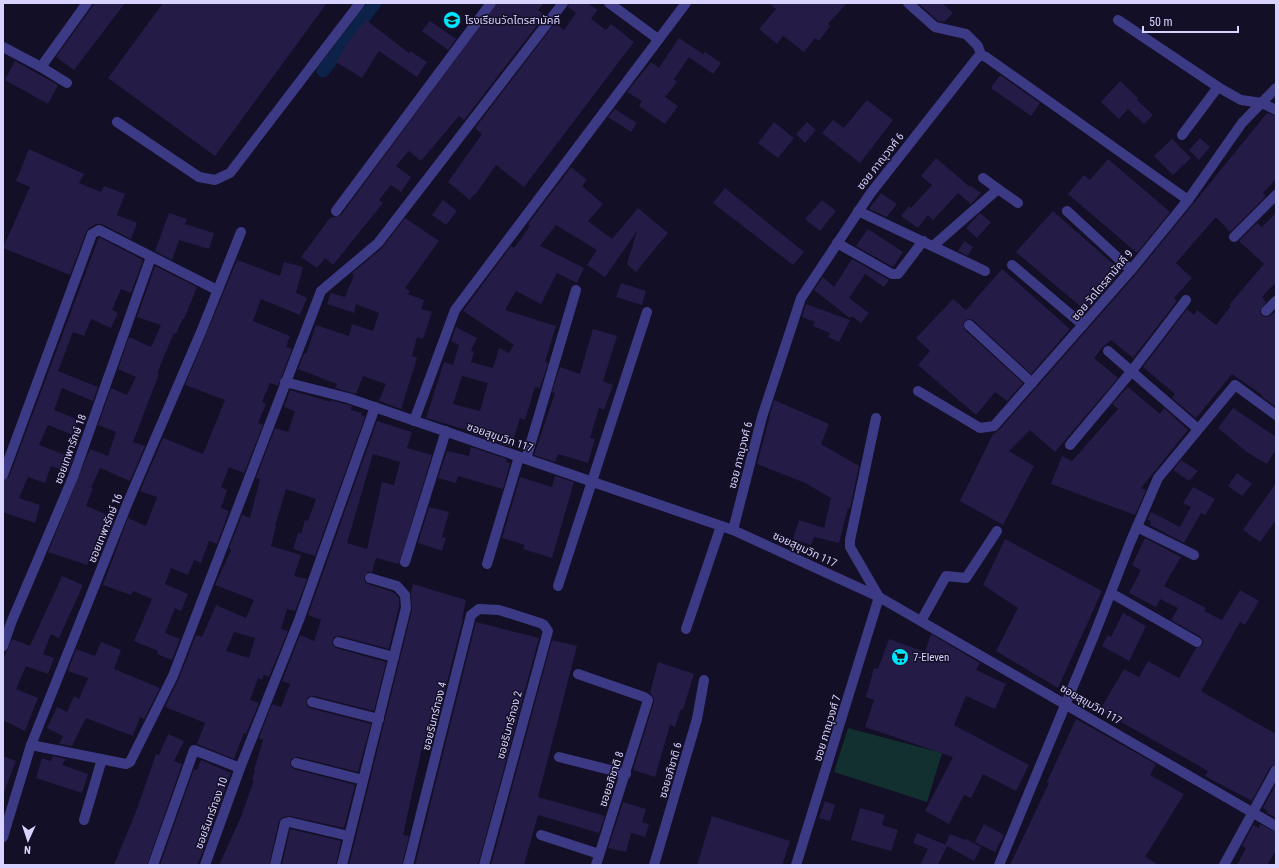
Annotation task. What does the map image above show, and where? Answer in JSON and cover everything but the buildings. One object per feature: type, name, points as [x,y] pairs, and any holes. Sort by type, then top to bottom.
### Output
[{"type":"street","points":[[41,67],[87,3]]},
{"type":"street","points":[[117,122],[199,177],[215,180],[230,173],[360,3]]},
{"type":"street","points":[[336,211],[491,3]]},
{"type":"street","points":[[31,744],[126,764],[130,762],[173,676],[321,291],[378,243],[563,3]]},
{"type":"street","points":[[608,3],[658,39]]},
{"type":"street","points":[[414,421],[455,310],[686,3]]},
{"type":"street","points":[[908,3],[935,27],[966,34],[978,46],[981,55],[986,57],[1188,200]]},
{"type":"street","points":[[1118,20],[1218,87],[1242,100],[1262,103],[1276,110]]},
{"type":"street","points":[[3,47],[67,83]]},
{"type":"street","name":"ซอย ภาณุวงศ์ 6","points":[[733,530],[762,418],[801,298],[870,194],[977,58],[981,55]]},
{"type":"street","points":[[1182,135],[1218,87]]},
{"type":"street","name":"ซอย วัดไตรสามัคคี 9","points":[[918,391],[980,428],[994,426],[1084,325],[1124,276],[1131,270],[1188,200],[1242,123],[1276,88]]},
{"type":"street","points":[[984,178],[1018,203]]},
{"type":"street","points":[[933,246],[998,189]]},
{"type":"street","points":[[1234,237],[1276,195]]},
{"type":"street","points":[[858,211],[985,271]]},
{"type":"street","points":[[1067,211],[1131,270]]},
{"type":"street","points":[[3,475],[92,234],[99,230],[217,290]]},
{"type":"street","name":"ซอยเทพารักษ์ 16","points":[[3,836],[31,744],[128,502],[201,332],[241,232]]},
{"type":"street","points":[[837,243],[892,274],[898,274],[923,241]]},
{"type":"street","name":"ซอยเทพารักษ์ 18","points":[[3,646],[11,623],[73,477],[151,257]]},
{"type":"street","points":[[1012,265],[1084,325]]},
{"type":"street","points":[[487,564],[523,458],[576,290]]},
{"type":"street","points":[[1070,445],[1131,372],[1186,300]]},
{"type":"street","points":[[1266,311],[1276,301]]},
{"type":"street","points":[[558,586],[647,312]]},
{"type":"street","points":[[968,325],[1032,383]]},
{"type":"street","points":[[1108,352],[1198,429]]},
{"type":"street","name":"ซอยสุขุมวิท 117","points":[[285,382],[348,398],[733,530],[879,597],[1276,826]]},
{"type":"street","points":[[1000,865],[1158,478],[1235,385],[1276,415]]},
{"type":"street","name":"ซอยรินทร์ทอง 10","points":[[205,865],[240,768],[299,620],[375,407]]},
{"type":"street","points":[[876,418],[850,540],[850,547],[879,597]]},
{"type":"street","points":[[405,562],[446,431]]},
{"type":"street","points":[[686,629],[721,526]]},
{"type":"street","points":[[1137,527],[1194,555]]},
{"type":"street","points":[[921,621],[946,576],[966,578],[997,531]]},
{"type":"street","points":[[342,865],[406,608],[404,595],[397,586],[370,578]]},
{"type":"street","points":[[1111,593],[1196,642]]},
{"type":"street","name":"ซอย ภาณุวงศ์ 7","points":[[796,865],[879,597]]},
{"type":"street","name":"ซอยรินทร์ทอง 4","points":[[408,865],[471,615],[479,609],[500,610],[512,614]]},
{"type":"street","name":"ซอยรินทร์ทอง 2","points":[[484,865],[548,631],[544,625],[540,623],[512,614]]},
{"type":"street","points":[[338,642],[394,657]]},
{"type":"street","name":"ซอยอภิชาติ 8","points":[[578,674],[644,697],[648,700],[626,774],[596,865]]},
{"type":"street","name":"ซอยอภิชาติ 6","points":[[654,865],[697,719],[704,680]]},
{"type":"street","points":[[312,702],[379,719]]},
{"type":"street","points":[[153,865],[194,750],[240,768]]},
{"type":"street","points":[[559,757],[626,774]]},
{"type":"street","points":[[84,820],[102,759]]},
{"type":"street","points":[[296,763],[363,780]]},
{"type":"street","points":[[1224,865],[1276,770]]},
{"type":"street","points":[[275,865],[285,823],[289,822],[349,836]]},
{"type":"street","points":[[541,835],[599,854]]},
{"type":"green space","points":[[848,728],[942,753],[927,802],[834,772]]},
{"type":"waterway","points":[[323,71],[375,3]]},
{"type":"place","name":"โรงเรียนวัดไตรสามัคคี","points":[[452,20]]},
{"type":"place","name":"7-Eleven","points":[[900,657]]}]
